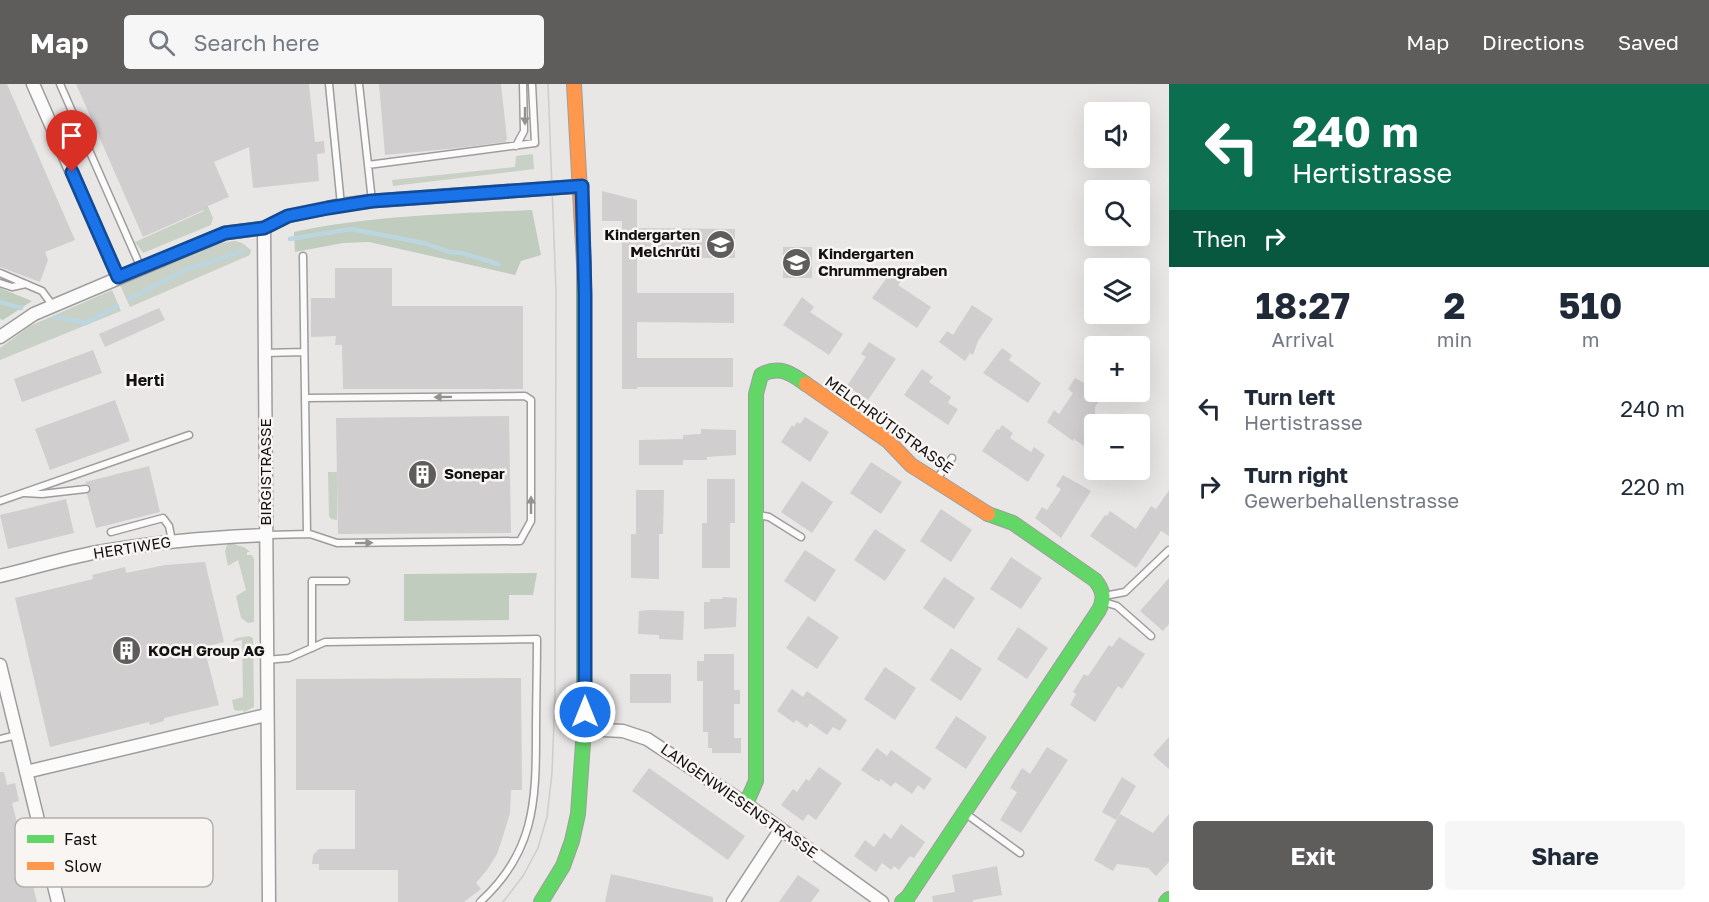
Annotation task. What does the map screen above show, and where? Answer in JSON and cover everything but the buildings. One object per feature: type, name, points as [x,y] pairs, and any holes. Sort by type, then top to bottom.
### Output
[{"type":"street","points":[[33,84],[118,277]]},
{"type":"street","points":[[541,902],[563,866],[572,841],[578,814],[584,729],[585,283],[582,186],[574,84]]},
{"type":"street","points":[[0,337],[34,314],[141,267],[225,233],[264,228],[288,216],[372,201],[582,186]]},
{"type":"street","name":"BIRGISTRASSE","points":[[264,228],[269,902]]},
{"type":"street","name":"MELCHRÜTISTRASSE","points":[[746,804],[756,781],[756,394],[761,375],[772,369],[780,369],[790,374],[888,441],[911,465],[985,513],[1013,523],[1095,580],[1103,590],[1103,599]]},
{"type":"street","name":"HERTIWEG","points":[[0,576],[96,553],[172,541],[267,535]]},
{"type":"street","points":[[903,902],[964,813],[1103,599]]},
{"type":"street","points":[[0,665],[37,818]]},
{"type":"street","points":[[26,772],[266,715]]},
{"type":"street","name":"LANGENWIESENSTRASSE","points":[[584,729],[623,731],[647,739],[746,804],[882,902]]},
{"type":"street","points":[[733,902],[781,829]]},
{"type":"street","points":[[54,887],[58,902]]},
{"type":"lane","points":[[60,84],[141,267]]},
{"type":"lane","points":[[329,84],[341,205]]},
{"type":"lane","points":[[359,84],[372,201]]},
{"type":"lane","points":[[516,146],[525,131],[523,84]]},
{"type":"lane","points":[[368,165],[535,143],[532,84]]},
{"type":"lane","points":[[303,256],[307,534]]},
{"type":"lane","points":[[0,273],[42,291],[53,306]]},
{"type":"lane","points":[[0,283],[12,287],[27,284]]},
{"type":"lane","points":[[265,353],[304,352]]},
{"type":"lane","points":[[267,535],[307,534],[337,543],[520,541],[531,521],[531,400],[525,396],[305,398]]},
{"type":"lane","points":[[0,501],[189,435]]},
{"type":"lane","points":[[936,481],[952,458]]},
{"type":"lane","points":[[21,493],[42,494],[86,489]]},
{"type":"lane","points":[[756,515],[769,517],[801,537]]},
{"type":"lane","points":[[111,532],[163,518],[170,526],[172,541]]},
{"type":"lane","points":[[1103,599],[1125,592],[1169,550]]},
{"type":"lane","points":[[312,648],[312,581],[346,581]]},
{"type":"lane","points":[[1103,599],[1117,606],[1151,636]]},
{"type":"lane","points":[[266,660],[289,658],[325,642],[537,639],[536,787],[532,812],[517,856],[503,879],[480,902]]},
{"type":"lane","points":[[0,739],[17,735]]},
{"type":"lane","points":[[964,813],[1020,853]]},
{"type":"shaded area","points":[[533,154],[534,169],[393,186],[392,180],[515,167],[516,156]]},
{"type":"shaded area","points":[[207,204],[213,218],[211,225],[143,253],[135,242],[204,211],[202,206]]},
{"type":"shaded area","points":[[236,241],[251,250],[250,255],[130,307],[120,285],[195,252],[225,242]]},
{"type":"shaded area","points":[[112,290],[121,311],[0,360],[0,348],[30,326]]},
{"type":"shaded area","points":[[328,472],[337,472],[337,520],[329,516]]},
{"type":"shaded area","points":[[236,541],[236,545],[244,547],[250,552],[247,552],[247,555],[252,555],[254,559],[254,622],[248,623],[241,618],[236,596],[246,590],[238,560],[228,566],[225,551],[227,545]]},
{"type":"shaded area","points":[[249,636],[253,638],[254,707],[244,712],[234,710],[232,700],[243,697],[242,640],[232,642],[236,638]]},
{"type":"green space","points":[[532,210],[541,255],[521,261],[515,275],[369,242],[343,243],[295,252],[294,232],[324,226],[413,216]]},
{"type":"green space","points":[[0,288],[32,301],[3,320],[0,319]]},
{"type":"green space","points":[[537,573],[533,595],[509,595],[509,620],[404,621],[404,574]]},
{"type":"waterway","points":[[290,239],[351,229],[424,243],[449,252],[462,253],[498,264]]},
{"type":"waterway","points":[[129,299],[188,269],[243,251]]},
{"type":"waterway","points":[[0,302],[21,308]]},
{"type":"waterway","points":[[55,317],[86,323],[117,306]]},
{"type":"tram line","points":[[503,902],[523,876],[538,848],[547,817],[552,773],[555,695],[556,291],[548,84]]},
{"type":"traffic: fast","points":[[541,902],[563,866],[572,841],[578,814],[584,729],[584,264]]},
{"type":"traffic: fast","points":[[746,804],[756,781],[756,394],[761,375],[767,372],[785,372],[806,384]]},
{"type":"traffic: fast","points":[[902,902],[908,897],[1099,610],[1102,602],[1100,587],[1095,580],[1013,523],[988,514]]},
{"type":"traffic: fast","points":[[1166,902],[1169,899]]},
{"type":"traffic: slow","points":[[574,84],[584,264]]},
{"type":"traffic: slow","points":[[806,384],[888,441],[911,465],[988,514]]},
{"type":"place","name":"Kindergarten Melchrüti","points":[[721,244]]},
{"type":"place","name":"Kindergarten Chrummengraben","points":[[797,263]]},
{"type":"place","name":"Sonepar","points":[[423,474]]},
{"type":"place","name":"KOCH Group AG","points":[[127,651]]},
{"type":"district","name":"Herti","points":[[145,380]]},
{"type":"route","points":[[72,172],[118,277],[225,233],[264,228],[288,216],[341,205],[582,186],[585,238],[585,712]]}]
